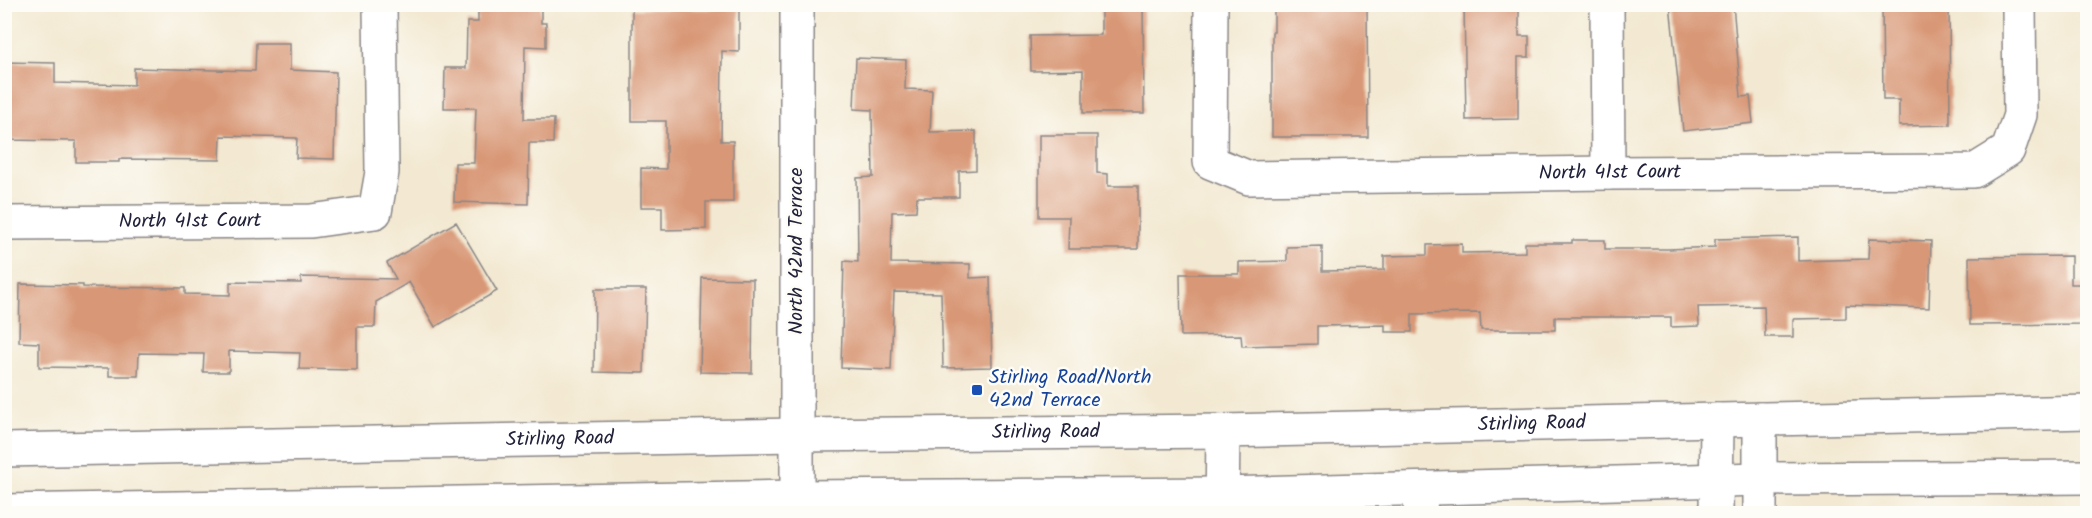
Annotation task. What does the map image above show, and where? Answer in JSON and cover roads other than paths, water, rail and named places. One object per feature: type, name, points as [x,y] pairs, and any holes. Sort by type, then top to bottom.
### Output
[{"type":"main road","name":"North 41st Court","points":[[4,223],[311,221],[375,212],[382,172],[380,4]]},
{"type":"main road","name":"North 42nd Terrace","points":[[797,4],[797,505]]},
{"type":"main road","name":"North 41st Court","points":[[1211,4],[1210,162],[1249,178],[1974,171],[2008,150],[2020,115],[2019,4]]},
{"type":"main road","points":[[1607,4],[1608,173]]},
{"type":"main road","name":"Stirling Road","points":[[4,450],[797,435],[1223,431],[2088,412]]},
{"type":"main road","points":[[1760,419],[1760,513]]},
{"type":"main road","points":[[1716,513],[1717,420]]},
{"type":"main road","points":[[1222,504],[1223,431]]},
{"type":"main road","points":[[4,511],[1420,502],[1717,480],[2088,477]]},
{"type":"place","name":"Stirling Road/North 42nd Terrace","points":[[977,390]]}]
